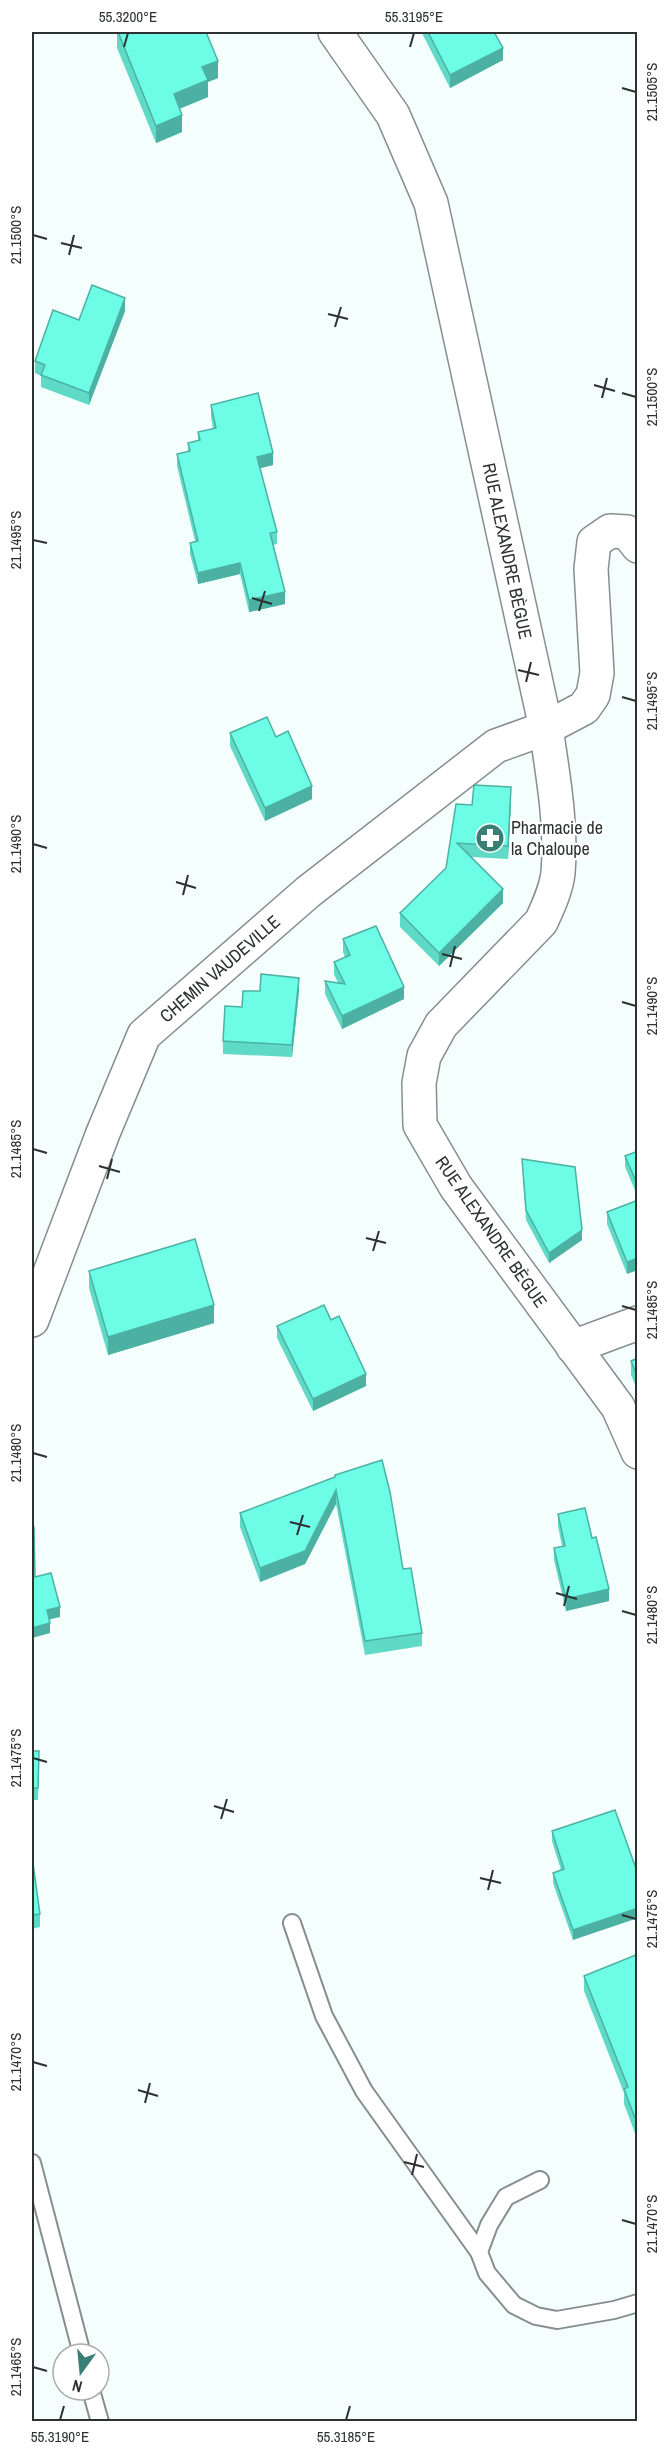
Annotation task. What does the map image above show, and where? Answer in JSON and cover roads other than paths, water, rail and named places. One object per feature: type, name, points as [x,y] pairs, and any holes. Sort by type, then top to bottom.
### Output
[{"type":"main road","name":"RUE ALEXANDRE BÈGUE","points":[[335,32],[393,115],[431,203],[546,728],[557,802],[558,874],[551,901],[540,922],[441,1025],[424,1056],[419,1083],[420,1125],[456,1187],[618,1407],[638,1452]]},
{"type":"main road","name":"CHEMIN VAUDEVILLE","points":[[32,1320],[103,1133],[144,1035],[308,892],[496,746],[546,728],[584,708],[593,695],[597,673],[591,568],[594,542],[610,531],[627,532],[638,546]]},
{"type":"main road","points":[[573,1347],[638,1323]]},
{"type":"lane","points":[[292,1923],[324,2016],[364,2091],[479,2252],[487,2273],[514,2305],[536,2316],[557,2320],[614,2310],[638,2303]]},
{"type":"lane","points":[[33,2174],[79,2342]]},
{"type":"lane","points":[[479,2252],[489,2225],[506,2197],[540,2180]]},
{"type":"lane","points":[[94,2402],[99,2421]]},
{"type":"place","name":"Pharmacie de la Chaloupe","points":[[490,838]]}]
